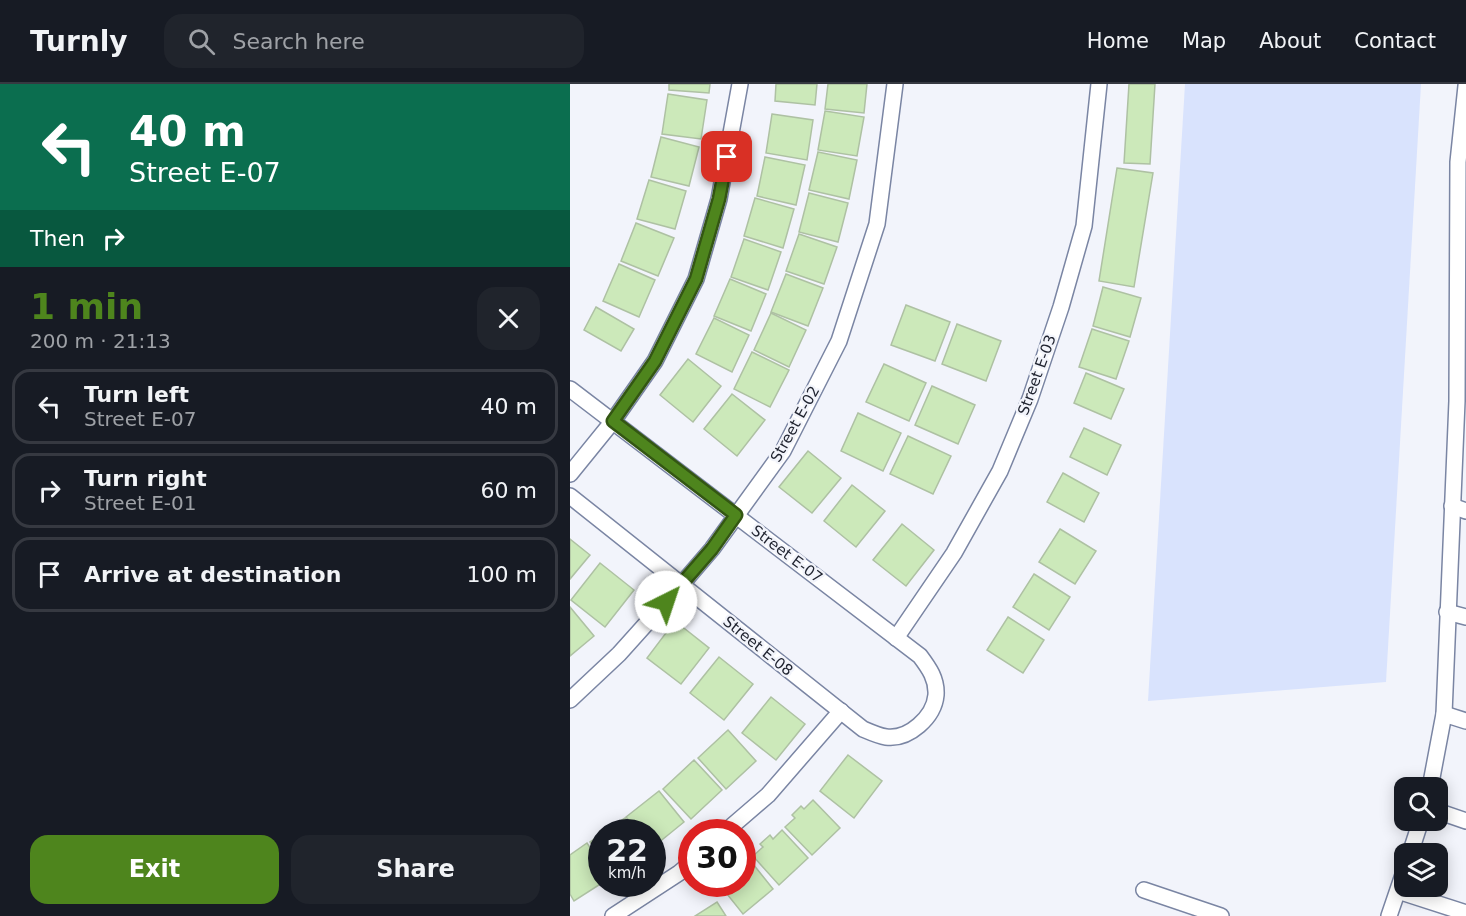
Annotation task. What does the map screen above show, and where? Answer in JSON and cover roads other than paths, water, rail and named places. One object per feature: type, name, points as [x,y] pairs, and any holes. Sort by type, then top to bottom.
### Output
[{"type":"street","points":[[570,474],[613,421],[655,361],[696,279],[719,199],[740,84]]},
{"type":"street","name":"Street E-02","points":[[570,700],[619,654],[681,585],[783,451],[839,341],[878,224],[895,84]]},
{"type":"street","name":"Street E-03","points":[[896,638],[954,554],[1000,471],[1030,399],[1061,307],[1084,226],[1099,84]]},
{"type":"street","points":[[1432,777],[1444,714],[1447,612],[1459,508],[1462,294],[1458,162],[1466,86]]},
{"type":"street","name":"Street E-07","points":[[570,389],[920,656],[933,674],[936,696],[927,718]]},
{"type":"street","name":"Street E-08","points":[[570,496],[863,729],[887,737],[911,732],[927,718]]},
{"type":"street","points":[[1447,612],[1466,617]]},
{"type":"street","points":[[740,819],[768,795],[841,711]]},
{"type":"street","points":[[1444,714],[1466,721]]},
{"type":"street","points":[[1448,815],[1466,821]]},
{"type":"street","points":[[613,916],[678,874]]},
{"type":"street","points":[[1144,890],[1221,916]]},
{"type":"street","points":[[1389,916],[1396,897]]},
{"type":"street","points":[[1417,897],[1466,913]]}]
